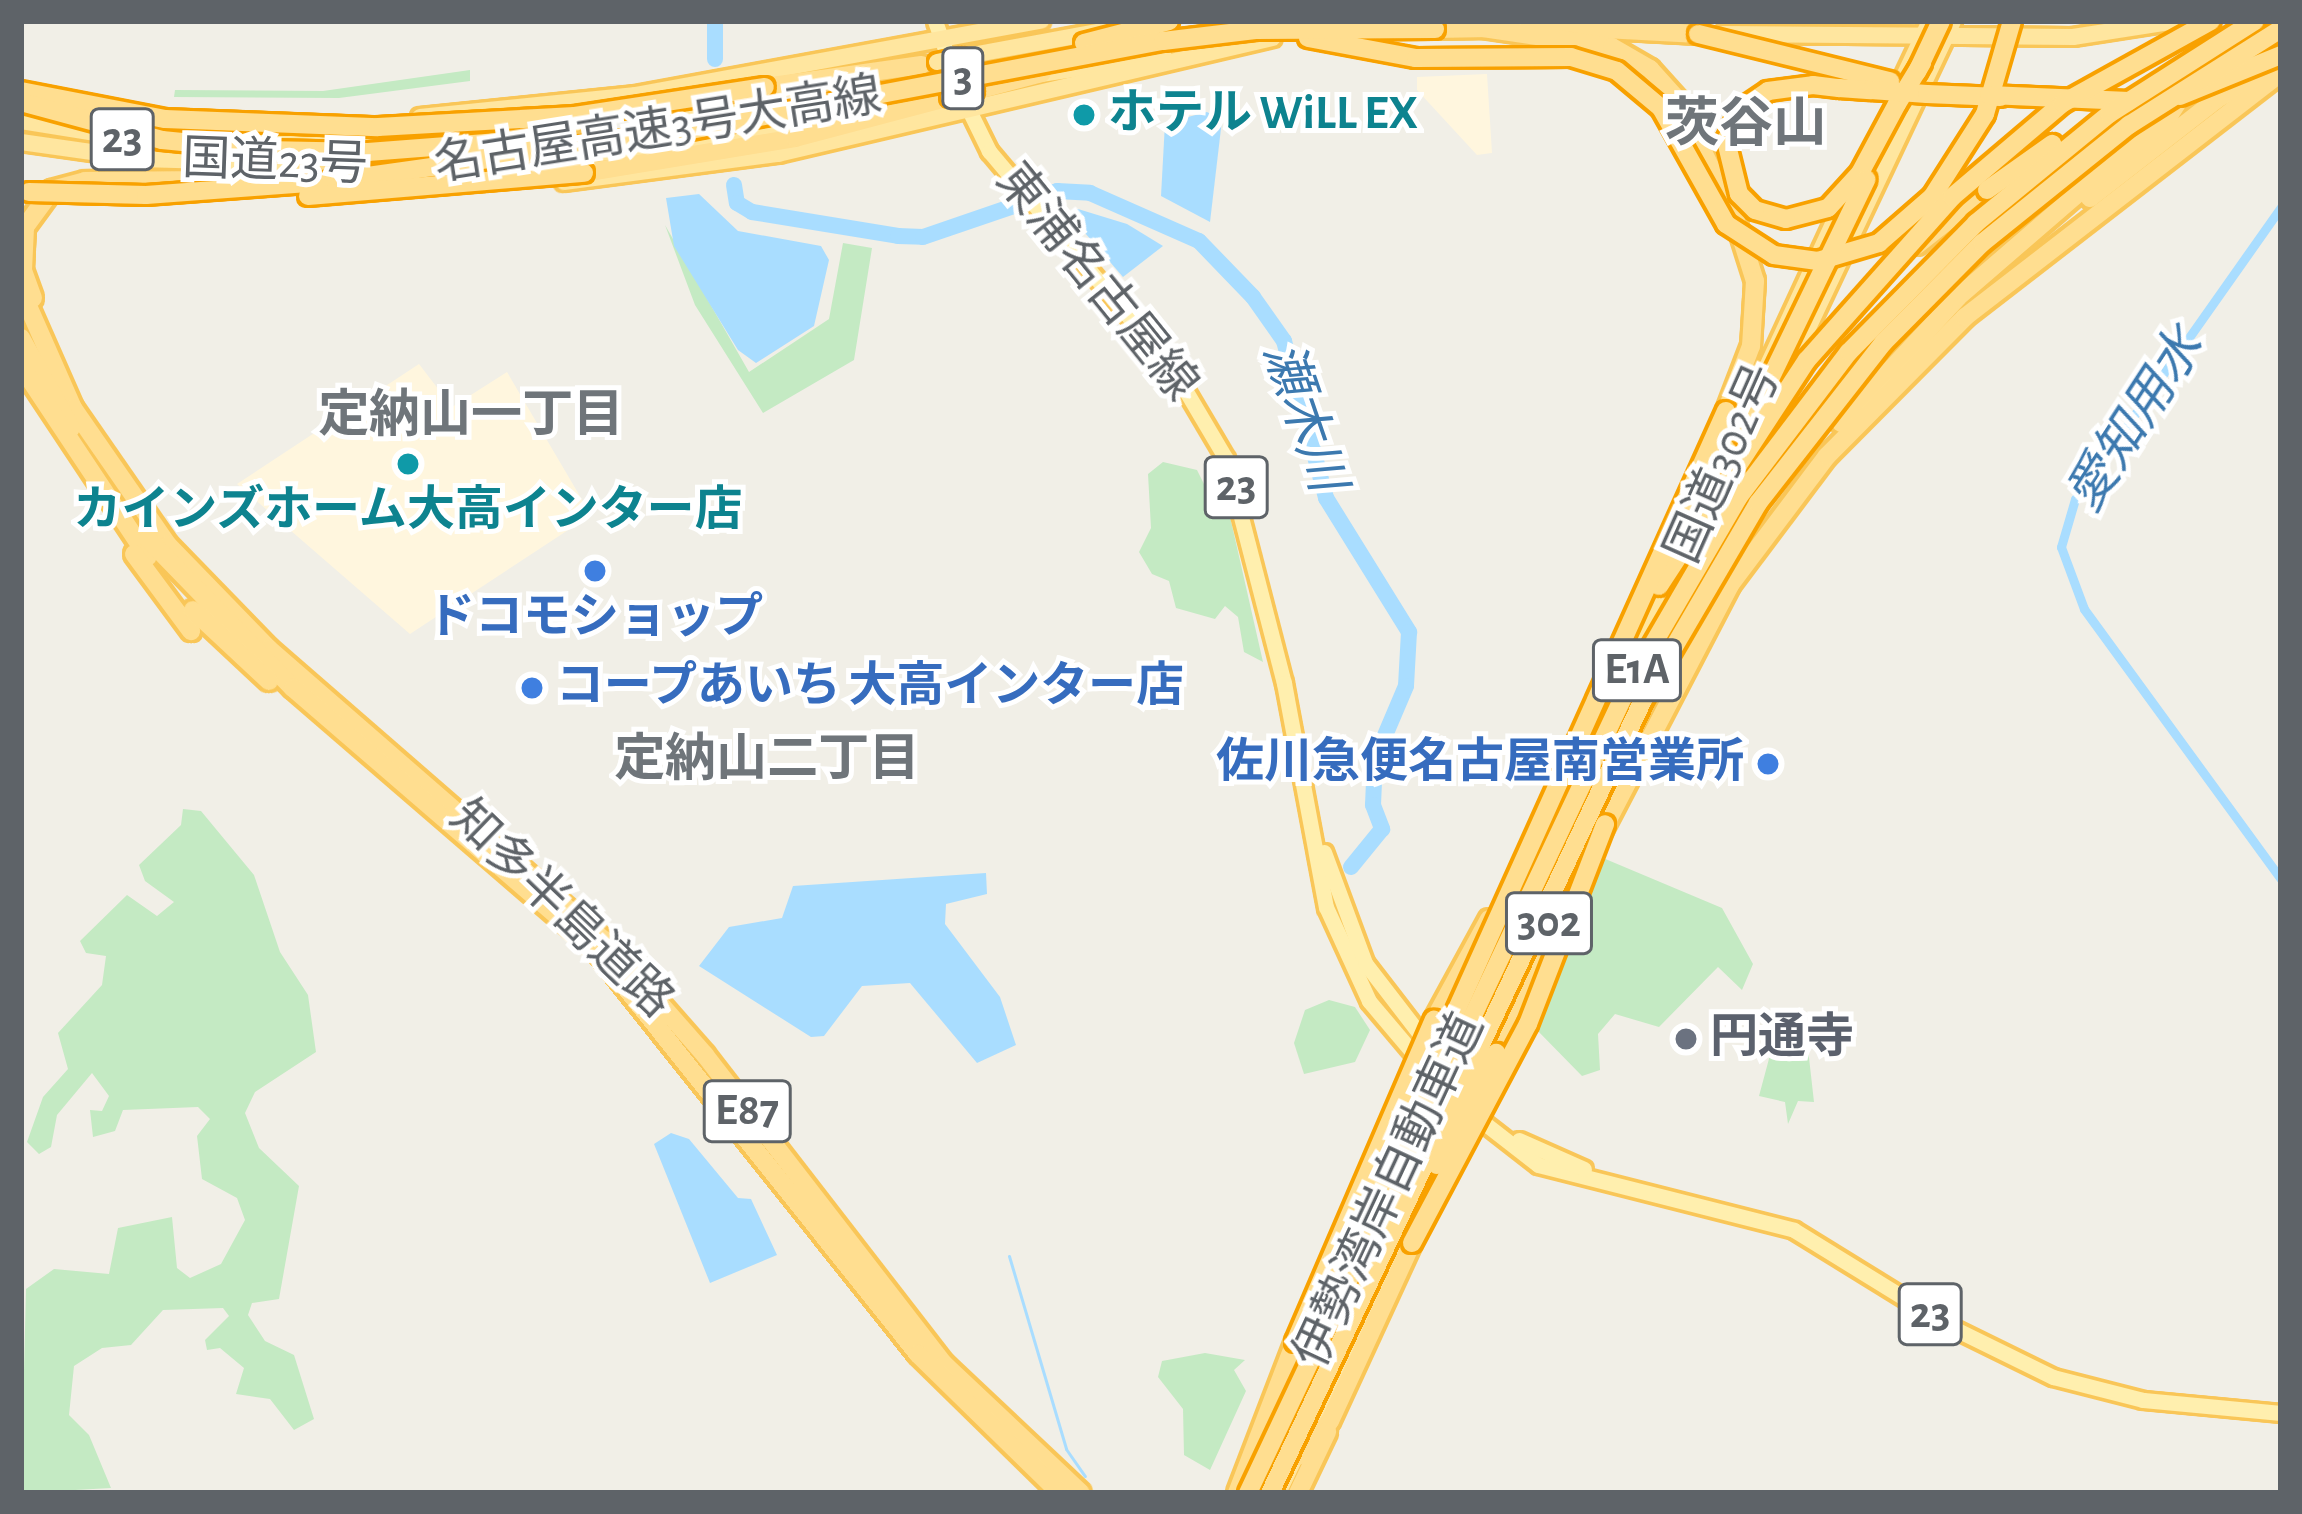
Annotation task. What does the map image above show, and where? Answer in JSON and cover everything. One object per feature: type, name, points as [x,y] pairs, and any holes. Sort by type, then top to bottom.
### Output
[{"type":"highway","points":[[225,143],[698,82],[764,85],[938,30],[1042,21]]},
{"type":"highway","points":[[1084,43],[1169,21]]},
{"type":"highway","points":[[21,91],[165,119],[378,128],[574,116],[929,63],[1169,21]]},
{"type":"highway","name":"名古屋高速3号大高線","points":[[21,102],[208,146],[431,149],[679,120],[1084,43],[1226,21]]},
{"type":"highway","points":[[508,165],[563,182],[607,182],[778,154],[1042,73],[1274,34],[1528,21]]},
{"type":"highway","points":[[1615,21],[1768,38],[1948,25],[2073,37],[2176,21]]},
{"type":"highway","points":[[25,191],[184,202],[584,173],[795,138],[949,94],[971,95],[1274,34],[1400,56],[1552,56],[1603,65],[1661,109],[1726,224],[1774,255],[1818,261],[1879,243],[1931,196],[1985,113],[2012,21]]},
{"type":"highway","name":"伊勢湾岸自動車道","points":[[1248,1493],[1627,689],[1738,498],[1807,403],[1932,264],[2109,114],[2255,21]]},
{"type":"highway","points":[[1948,25],[1905,90],[1897,104],[1860,173],[1828,208],[1786,219],[1756,210],[1739,194],[1726,141],[1740,110],[1768,91],[1813,86],[1889,92],[1908,93],[1927,94],[2000,97],[2177,97],[2281,58]]},
{"type":"highway","name":"国道302号","points":[[1274,1493],[1298,1456],[1708,574],[1734,482],[1948,25]]},
{"type":"highway","points":[[1665,575],[1789,385],[1849,310],[2017,137],[2102,79],[2201,26]]},
{"type":"highway","points":[[1332,1361],[1694,646],[1762,535],[1856,404],[1936,319],[2156,128],[2196,74],[2201,26]]},
{"type":"highway","points":[[1483,28],[1667,29],[1853,75],[2000,97]]},
{"type":"highway","points":[[1274,1437],[1409,1104],[1588,723],[1746,362],[1755,281],[1694,130],[1650,69],[1596,43],[1483,28]]},
{"type":"highway","name":"名古屋高速3号大高線","points":[[25,191],[224,192],[405,172],[680,132],[1163,40],[1483,28]]},
{"type":"highway","name":"国道302号","points":[[1238,1493],[1435,1065],[1661,607],[1927,28]]},
{"type":"highway","name":"伊勢湾岸自動車道","points":[[1274,1493],[1643,700],[1718,565],[1797,448],[1931,293],[2027,204],[2168,98],[2281,29]]},
{"type":"highway","points":[[1849,310],[1976,198],[2140,83],[2232,34]]},
{"type":"highway","points":[[1936,319],[2217,99],[2281,58]]},
{"type":"highway","points":[[1588,723],[1795,334],[1922,63]]},
{"type":"highway","points":[[1762,535],[1868,411],[1965,317],[2281,73]]},
{"type":"highway","name":"国道23号","points":[[21,122],[137,142],[391,141],[703,106],[764,85]]},
{"type":"highway","name":"国道23号","points":[[21,142],[140,159],[324,167],[508,165],[704,140],[949,94]]},
{"type":"highway","points":[[191,631],[103,514],[29,367],[22,249],[29,214],[52,190],[85,181],[305,178],[324,167]]},
{"type":"highway","points":[[21,290],[27,335],[91,438],[168,545],[360,741]]},
{"type":"highway","points":[[29,367],[97,471],[162,558],[360,741]]},
{"type":"highway","points":[[56,427],[113,512],[211,629],[383,755]]},
{"type":"highway","points":[[1644,568],[1661,607]]},
{"type":"highway","name":"知多半島道路","points":[[383,755],[593,948],[918,1354],[1060,1493]]},
{"type":"highway","name":"知多半島道路","points":[[383,755],[604,940],[705,1055],[944,1364],[1081,1493]]},
{"type":"highway","points":[[1238,1493],[1408,1071],[1542,823]]},
{"type":"highway","points":[[1298,1493],[1412,1243],[1528,1024],[1605,824]]},
{"type":"highway","points":[[1298,1456],[1330,1421]]},
{"type":"main road","name":"東浦名古屋線","points":[[938,30],[971,95],[989,152],[1174,371],[1226,459],[1314,827],[1365,963],[1435,1065],[1466,1099],[1533,1150],[1592,1173],[1794,1230],[1952,1327],[2053,1377],[2143,1400],[2281,1413]]},
{"type":"shaded area","points":[[1487,74],[1492,153],[1477,155],[1417,90],[1417,77]]},
{"type":"shaded area","points":[[419,364],[452,407],[507,372],[591,515],[410,634],[237,484]]},
{"type":"green space","points":[[470,70],[470,81],[339,98],[174,97],[175,90],[323,91]]},
{"type":"green space","points":[[665,225],[749,372],[829,319],[843,243],[872,248],[854,360],[763,413],[695,305]]},
{"type":"green space","points":[[1163,462],[1197,470],[1207,490],[1224,490],[1263,662],[1244,652],[1238,617],[1225,606],[1215,619],[1176,608],[1169,581],[1152,574],[1139,552],[1151,528],[1148,474]]},
{"type":"green space","points":[[183,809],[201,811],[254,875],[280,952],[308,995],[316,1052],[255,1092],[245,1113],[259,1148],[299,1186],[279,1299],[252,1303],[248,1315],[265,1341],[294,1355],[314,1419],[294,1430],[270,1399],[236,1394],[244,1368],[220,1348],[207,1350],[205,1340],[229,1316],[223,1308],[163,1310],[131,1345],[102,1348],[74,1366],[69,1415],[89,1435],[111,1488],[21,1493],[26,1289],[54,1269],[109,1274],[118,1228],[172,1217],[177,1268],[190,1278],[221,1264],[245,1220],[237,1198],[202,1179],[197,1136],[210,1119],[198,1107],[123,1110],[115,1131],[93,1137],[90,1110],[102,1111],[109,1096],[92,1073],[57,1115],[51,1147],[39,1154],[27,1142],[43,1097],[68,1069],[58,1033],[102,985],[106,956],[86,953],[80,941],[127,895],[157,916],[174,902],[145,881],[139,865],[181,825]]},
{"type":"green space","points":[[1603,858],[1722,908],[1753,964],[1742,990],[1718,967],[1659,1027],[1615,1014],[1598,1034],[1600,1070],[1582,1076],[1534,1027]]},
{"type":"green space","points":[[1329,1000],[1355,1007],[1370,1030],[1355,1062],[1304,1074],[1294,1043],[1305,1010]]},
{"type":"green space","points":[[1781,1014],[1789,1037],[1807,1040],[1814,1102],[1798,1101],[1788,1124],[1785,1102],[1759,1096]]},
{"type":"green space","points":[[1205,1353],[1245,1360],[1234,1370],[1246,1391],[1210,1470],[1184,1455],[1183,1409],[1158,1377],[1162,1361]]},
{"type":"water","points":[[1207,112],[1222,120],[1210,222],[1161,196],[1165,123]]},
{"type":"water","points":[[699,194],[738,231],[821,246],[829,260],[814,326],[756,363],[738,350],[674,246],[666,198]]},
{"type":"water","points":[[1072,210],[1127,224],[1163,246],[1123,277],[1079,226]]},
{"type":"water","points":[[986,873],[987,894],[946,904],[945,924],[1000,997],[1016,1045],[977,1063],[910,983],[862,986],[824,1036],[811,1037],[699,966],[729,927],[782,918],[793,886]]},
{"type":"water","points":[[671,1133],[689,1139],[738,1198],[751,1199],[777,1255],[710,1283],[654,1144]]},
{"type":"waterway","name":"瀬木川","points":[[715,21],[715,59]]},
{"type":"waterway","name":"瀬木川","points":[[734,185],[737,203],[752,212],[923,237],[1057,191],[1090,193],[1199,241],[1253,297],[1284,341],[1326,498],[1409,632],[1406,686],[1375,759],[1373,805],[1382,829],[1351,867]]},
{"type":"waterway","name":"愛知用水","points":[[2281,207],[2075,499],[2061,547],[2084,609],[2281,879]]},
{"type":"waterway","points":[[1009,1256],[1066,1449],[1085,1476]]},
{"type":"place","name":"ホテル WiLL EX","points":[[1084,115]]},
{"type":"place","name":"カインズホーム大高インター店","points":[[408,464]]},
{"type":"place","name":"ドコモショップ","points":[[595,571]]},
{"type":"place","name":"コープあいち 大高インター店","points":[[532,688]]},
{"type":"place","name":"佐川急便名古屋南営業所","points":[[1768,764]]},
{"type":"place","name":"円通寺","points":[[1686,1039]]},
{"type":"district","name":"茨谷山","points":[[1746,125]]},
{"type":"district","name":"定納山一丁目","points":[[471,416]]},
{"type":"district","name":"定納山二丁目","points":[[767,760]]}]
